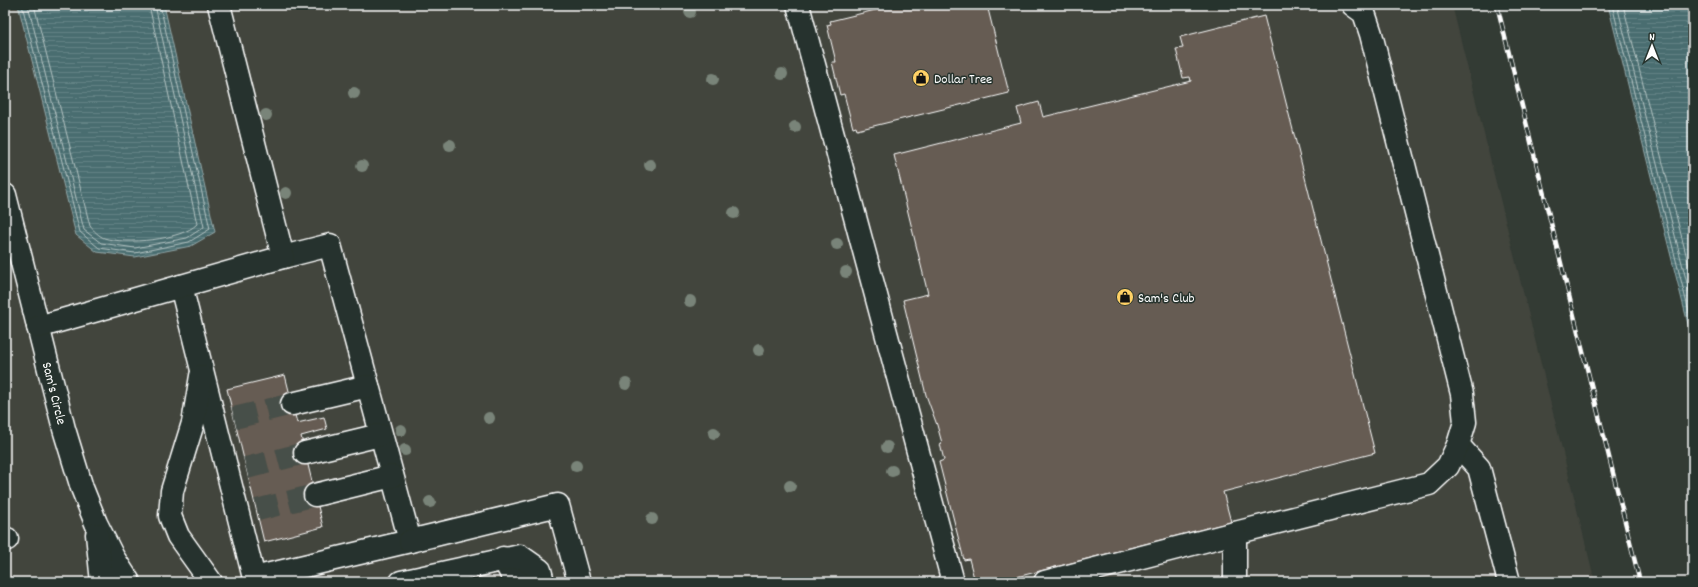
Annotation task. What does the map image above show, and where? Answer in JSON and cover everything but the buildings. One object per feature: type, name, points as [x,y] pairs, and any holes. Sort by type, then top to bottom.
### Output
[{"type":"street","points":[[219,5],[283,257]]},
{"type":"street","points":[[798,5],[953,582]]},
{"type":"street","points":[[1045,582],[1235,533],[1278,524],[1429,484],[1448,466],[1458,444],[1465,422],[1462,394],[1371,34],[1364,13],[1353,5]]},
{"type":"street","name":"Sam's Circle","points":[[5,195],[64,429],[82,488],[96,523],[113,557],[129,582]]},
{"type":"street","points":[[38,326],[330,245],[380,435],[410,541]]},
{"type":"street","points":[[181,286],[202,369],[225,421],[248,512],[251,580],[558,505],[579,582]]},
{"type":"street","points":[[202,369],[193,423],[172,491],[170,516],[178,536],[211,582]]},
{"type":"street","points":[[292,404],[368,386]]},
{"type":"street","points":[[305,453],[380,435]]},
{"type":"street","points":[[1458,444],[1479,468],[1509,582]]},
{"type":"street","points":[[315,495],[392,476]]},
{"type":"street","points":[[96,523],[102,582]]},
{"type":"street","points":[[1234,582],[1236,578],[1235,533]]},
{"type":"street","points":[[401,582],[503,558],[520,556],[540,570],[543,582]]},
{"type":"street","points":[[503,558],[511,573],[524,582]]},
{"type":"shaded area","points":[[5,5],[1452,5],[1595,582],[5,582]]},
{"type":"water","points":[[18,5],[164,5],[215,232],[191,246],[135,257],[97,252],[76,235]]},
{"type":"water","points":[[1608,5],[1693,5],[1693,344]]},
{"type":"tunnel","points":[[234,418],[292,404]]},
{"type":"tunnel","points":[[246,468],[305,453]]},
{"type":"tunnel","points":[[257,510],[315,495]]},
{"type":"railway","points":[[1497,5],[1640,582]]},
{"type":"place","name":"Dollar Tree","points":[[921,78]]},
{"type":"place","name":"Sam's Club","points":[[1125,297]]}]
